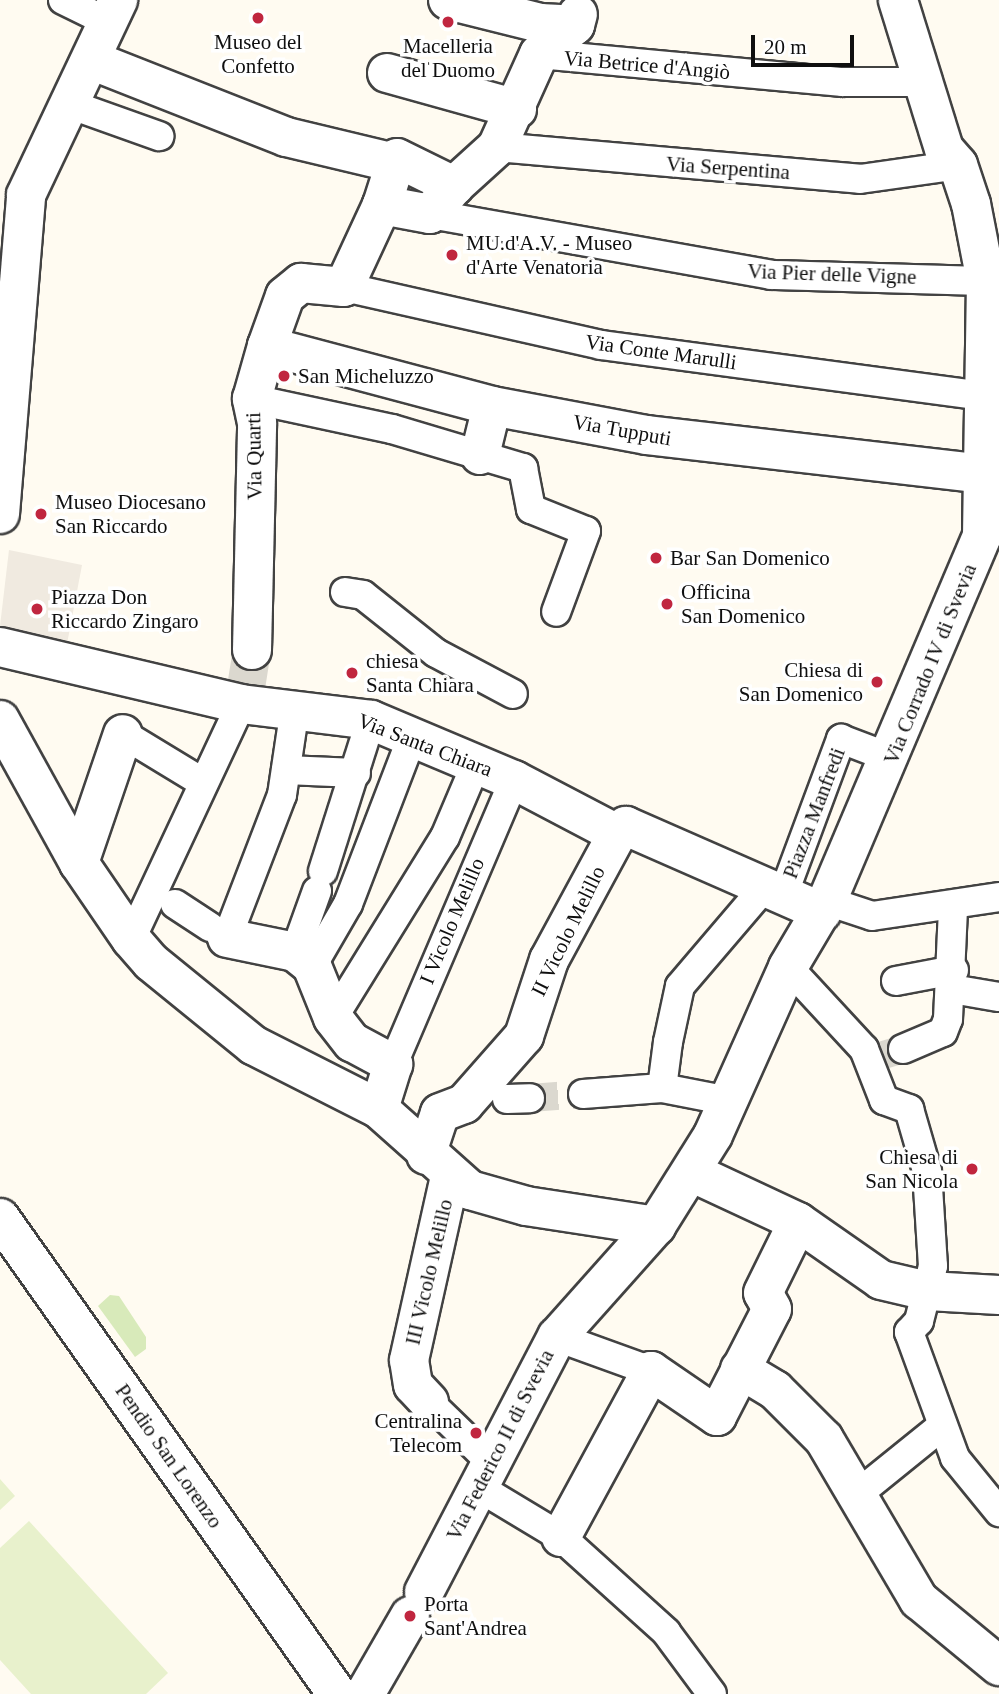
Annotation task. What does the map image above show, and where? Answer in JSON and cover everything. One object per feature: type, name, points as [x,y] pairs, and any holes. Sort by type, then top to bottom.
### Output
[{"type":"street","points":[[0,514],[7,283],[13,190],[69,104],[113,11],[63,0]]},
{"type":"street","points":[[448,0],[578,13]]},
{"type":"street","name":"Via Corrado IV di Svevia","points":[[825,907],[991,538],[984,474],[990,298],[975,183],[944,149],[898,0]]},
{"type":"street","points":[[382,205],[442,200],[497,147],[517,108],[539,54],[578,13]]},
{"type":"street","name":"Via Betrice d'Angiò","points":[[539,54],[843,82],[923,82]]},
{"type":"street","points":[[91,60],[286,136],[395,163]]},
{"type":"street","points":[[387,73],[517,108]]},
{"type":"street","points":[[69,104],[159,136]]},
{"type":"street","name":"Via Serpentina","points":[[497,147],[860,179],[975,183]]},
{"type":"street","points":[[344,287],[382,205],[397,158],[413,163],[442,200]]},
{"type":"street","name":"Via Pier delle Vigne","points":[[442,200],[771,275],[990,298]]},
{"type":"street","name":"Via Quarti","points":[[251,650],[257,424],[252,400],[285,296],[314,280],[344,287]]},
{"type":"street","name":"Via Conte Marulli","points":[[344,287],[601,345],[988,389]]},
{"type":"street","name":"Via Tupputi","points":[[267,346],[492,406],[800,457],[984,474]]},
{"type":"street","points":[[252,400],[480,454],[523,468],[531,509],[586,531],[556,612]]},
{"type":"street","points":[[480,454],[492,406]]},
{"type":"street","points":[[345,592],[363,596],[436,653],[513,694]]},
{"type":"street","name":"Via Santa Chiara","points":[[0,647],[243,699],[371,720],[514,780],[617,834],[626,826],[772,894],[825,907]]},
{"type":"street","points":[[131,939],[164,896],[202,782],[243,699]]},
{"type":"street","points":[[219,933],[286,770],[295,708]]},
{"type":"street","points":[[0,720],[79,863],[131,939],[253,1045],[379,1109],[438,1165],[470,1191],[526,1206],[656,1226]]},
{"type":"street","points":[[371,720],[320,881],[303,959],[333,1018],[352,1042],[393,1064],[379,1109]]},
{"type":"street","points":[[79,863],[123,734],[202,782]]},
{"type":"street","points":[[303,959],[348,904],[412,737]]},
{"type":"street","name":"Piazza Manfredi","points":[[772,894],[841,739],[891,758]]},
{"type":"street","points":[[333,1018],[445,837],[476,764]]},
{"type":"street","points":[[286,770],[356,773]]},
{"type":"street","name":"I Vicolo Melillo","points":[[393,1064],[514,780]]},
{"type":"street","points":[[342,818],[377,832]]},
{"type":"street","name":"II Vicolo Melillo","points":[[438,1165],[440,1113],[495,1101],[524,1035],[550,960],[617,834]]},
{"type":"street","points":[[662,1088],[680,986],[772,894]]},
{"type":"street","points":[[164,896],[219,933],[303,959]]},
{"type":"street","points":[[825,907],[872,916],[953,908],[999,897]]},
{"type":"street","name":"Via Federico II di Svevia","points":[[365,1694],[417,1604],[557,1337],[656,1226],[691,1172],[729,1101],[788,967],[825,907]]},
{"type":"street","points":[[883,1056],[943,1032],[953,980],[953,908]]},
{"type":"street","points":[[788,967],[883,1056],[884,1100],[909,1109],[927,1171],[933,1266],[928,1291],[909,1332],[955,1458],[999,1512]]},
{"type":"street","points":[[896,981],[953,980],[999,997]]},
{"type":"street","points":[[583,1094],[662,1088],[729,1101]]},
{"type":"street","name":"III Vicolo Melillo","points":[[438,1165],[409,1360],[413,1385],[484,1474],[561,1537],[666,1632],[712,1694]]},
{"type":"street","points":[[691,1172],[798,1222],[864,1273],[928,1291],[999,1295]]},
{"type":"street","name":"Pendio San Lorenzo","points":[[0,1218],[337,1694]]},
{"type":"street","points":[[557,1337],[651,1371],[717,1416],[772,1309],[763,1293],[798,1222]]},
{"type":"street","points":[[740,1369],[775,1390],[824,1439],[854,1497],[919,1600],[999,1666]]},
{"type":"street","points":[[561,1537],[651,1371]]},
{"type":"street","points":[[854,1497],[943,1425]]},
{"type":"green space","points":[[110,1295],[119,1296],[146,1337],[146,1349],[135,1357],[98,1306]]},
{"type":"green space","points":[[0,1479],[15,1496],[0,1510]]},
{"type":"green space","points":[[29,1521],[168,1673],[146,1694],[31,1694],[0,1660],[0,1548]]},
{"type":"shaded area","name":"Piazza Don Riccardo Zingaro","points":[[9,550],[82,565],[67,644],[0,626]]},
{"type":"tunnel","points":[[245,694],[252,650]]},
{"type":"tunnel","points":[[877,1057],[903,1049]]},
{"type":"tunnel","points":[[530,1098],[583,1094]]},
{"type":"place","name":"Museo del Confetto","points":[[258,18]]},
{"type":"place","name":"Macelleria del Duomo","points":[[448,22]]},
{"type":"place","name":"MU.d'A.V. - Museo d'Arte Venatoria","points":[[452,255]]},
{"type":"place","name":"San Micheluzzo","points":[[284,376]]},
{"type":"place","name":"Museo Diocesano San Riccardo","points":[[41,514]]},
{"type":"place","name":"Bar San Domenico","points":[[656,558]]},
{"type":"place","name":"Officina San Domenico","points":[[667,604]]},
{"type":"place","name":"Piazza Don Riccardo Zingaro","points":[[37,609]]},
{"type":"place","name":"chiesa Santa Chiara","points":[[352,673]]},
{"type":"place","name":"Chiesa di San Domenico","points":[[877,682]]},
{"type":"place","name":"Chiesa di San Nicola","points":[[972,1169]]},
{"type":"place","name":"Centralina Telecom","points":[[476,1433]]},
{"type":"place","name":"Porta Sant'Andrea","points":[[410,1616]]}]
